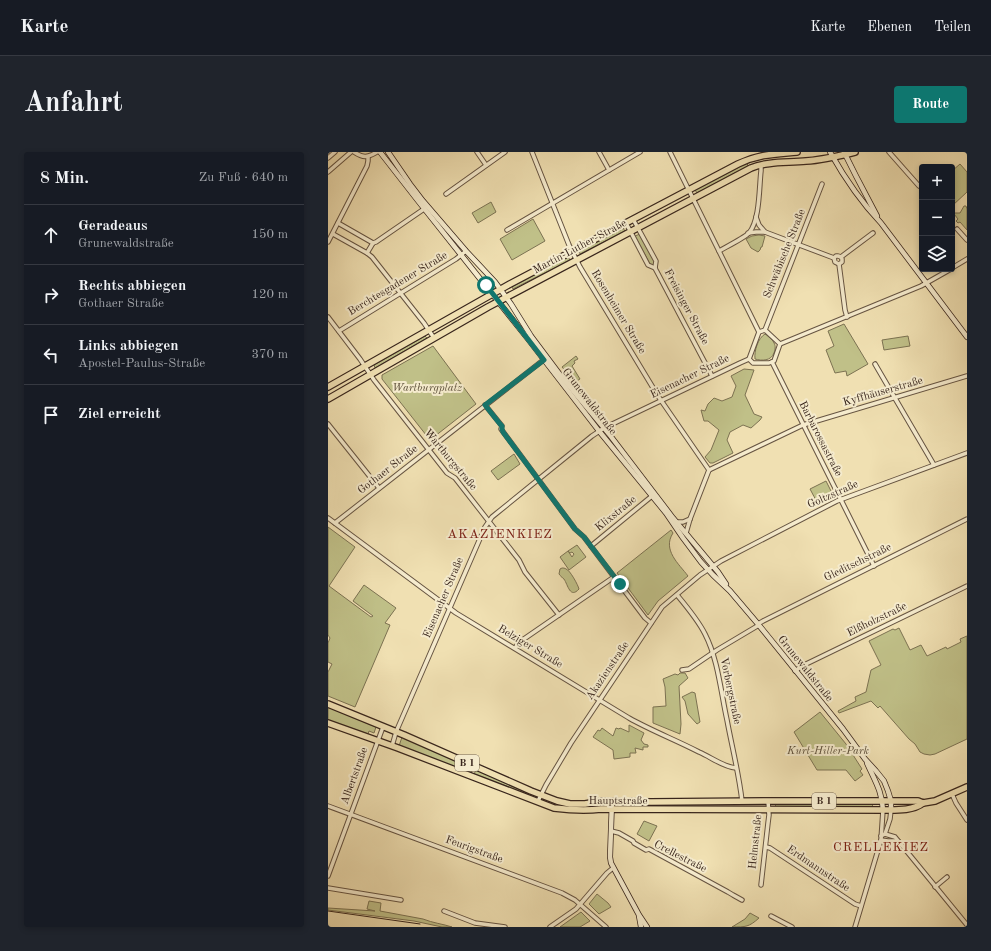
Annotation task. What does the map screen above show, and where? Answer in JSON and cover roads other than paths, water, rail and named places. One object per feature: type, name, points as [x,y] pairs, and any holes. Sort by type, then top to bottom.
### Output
[{"type":"main road","name":"Grunewaldstraße","points":[[380,152],[492,294],[713,566],[730,591]]},
{"type":"main road","name":"Grunewaldstraße","points":[[388,152],[423,201],[494,281],[517,313],[546,359]]},
{"type":"main road","name":"Martin-Luther-Straße","points":[[328,387],[500,289],[753,155],[797,152]]},
{"type":"main road","name":"Martin-Luther-Straße","points":[[328,399],[498,301],[751,168],[761,165],[810,161],[831,155],[855,152]]},
{"type":"main road","points":[[845,153],[881,223]]},
{"type":"main road","points":[[831,155],[869,210],[881,223],[967,337]]},
{"type":"main road","name":"Grunewaldstraße","points":[[602,430],[666,513],[692,551],[708,570],[730,591],[759,625],[884,781],[891,801],[891,810]]},
{"type":"main road","name":"Hauptstraße","points":[[328,704],[478,768],[558,801],[570,804],[586,804],[602,801],[891,801]]},
{"type":"main road","name":"Hauptstraße","points":[[328,723],[554,808],[586,811],[891,810],[918,807],[923,803]]},
{"type":"main road","name":"Grunewaldstraße","points":[[865,759],[879,788],[883,801],[883,810]]},
{"type":"main road","name":"B 1","points":[[891,801],[918,801],[923,803],[938,801],[967,787]]},
{"type":"main road","points":[[612,802],[610,860],[639,915],[648,927]]},
{"type":"main road","points":[[639,915],[641,927]]},
{"type":"street","points":[[328,158],[335,152]]},
{"type":"street","points":[[328,172],[352,152],[360,156],[368,157],[377,152]]},
{"type":"street","points":[[476,152],[486,165]]},
{"type":"street","points":[[446,194],[505,152]]},
{"type":"street","name":"Rosenheimer Straße","points":[[532,152],[552,204],[577,260],[661,401],[709,470]]},
{"type":"street","points":[[599,152],[609,170]]},
{"type":"street","points":[[507,230],[640,152]]},
{"type":"street","points":[[670,152],[759,332],[749,359],[752,363],[772,362],[774,361],[780,344],[927,283],[946,272]]},
{"type":"street","points":[[889,152],[919,186]]},
{"type":"street","points":[[328,242],[367,166],[368,157]]},
{"type":"street","points":[[719,251],[748,233],[753,226],[756,217],[761,165]]},
{"type":"street","name":"Schwäbische Straße","points":[[765,330],[822,184]]},
{"type":"street","points":[[367,253],[373,243],[424,209]]},
{"type":"street","points":[[756,217],[759,225],[765,232]]},
{"type":"street","name":"Freisinger Straße","points":[[633,219],[656,261],[654,268]]},
{"type":"street","points":[[338,223],[373,243]]},
{"type":"street","name":"Freisinger Straße","points":[[626,223],[648,265],[654,268],[712,376]]},
{"type":"street","points":[[958,229],[967,240]]},
{"type":"street","points":[[748,233],[765,232],[834,258],[837,256],[841,257],[873,233]]},
{"type":"street","points":[[333,234],[372,257],[434,338]]},
{"type":"street","name":"Berchtesgadener Straße","points":[[339,331],[462,255],[466,251]]},
{"type":"street","points":[[841,257],[842,260],[839,264],[847,317]]},
{"type":"street","points":[[834,258],[835,262],[839,264]]},
{"type":"street","points":[[955,266],[967,259]]},
{"type":"street","name":"Wartburgstraße","points":[[328,317],[370,375],[428,450],[447,473],[455,478],[519,560],[526,572],[559,615]]},
{"type":"street","points":[[759,332],[765,330],[780,344]]},
{"type":"street","name":"Gothaer Straße","points":[[335,523],[546,359]]},
{"type":"street","name":"Eisenacher Straße","points":[[392,746],[396,732],[484,527],[488,521],[538,479],[602,430],[749,359]]},
{"type":"street","name":"Barbarossastraße","points":[[772,362],[874,566]]},
{"type":"street","points":[[875,364],[934,465]]},
{"type":"street","name":"Kyffhäuserstraße","points":[[709,470],[803,425],[967,376]]},
{"type":"street","points":[[485,405],[502,426],[502,429],[575,529],[584,537],[645,618],[651,623]]},
{"type":"street","points":[[328,424],[379,488]]},
{"type":"street","name":"Goltzstraße","points":[[713,566],[841,500],[967,453]]},
{"type":"street","points":[[686,533],[709,470]]},
{"type":"street","name":"Klixstraße","points":[[591,546],[652,496]]},
{"type":"street","name":"Belziger Straße","points":[[328,518],[450,608],[629,718],[728,767],[736,768]]},
{"type":"street","points":[[676,522],[683,522],[690,519]]},
{"type":"street","name":"Gleditschstraße","points":[[682,670],[689,669],[763,621],[967,519]]},
{"type":"street","points":[[692,551],[697,547]]},
{"type":"street","name":"Akazienstraße","points":[[538,802],[571,743],[662,607],[713,566]]},
{"type":"street","points":[[515,648],[521,641],[614,577]]},
{"type":"street","name":"Elßholzstraße","points":[[795,670],[967,586]]},
{"type":"street","name":"Vorbergstraße","points":[[677,595],[702,628],[708,640],[718,675],[742,801]]},
{"type":"street","name":"Albertstraße","points":[[328,876],[383,727]]},
{"type":"street","points":[[952,794],[967,820]]},
{"type":"street","name":"Helmstraße","points":[[761,885],[766,847],[769,810],[768,801]]},
{"type":"street","name":"Feurigstraße","points":[[328,806],[562,893],[574,899],[606,927]]},
{"type":"street","points":[[882,836],[883,810]]},
{"type":"street","points":[[855,927],[882,836],[890,819],[891,810]]},
{"type":"street","name":"Crellestraße","points":[[611,831],[619,833],[646,850],[649,849],[742,900]]},
{"type":"street","points":[[882,836],[888,841],[898,841]]},
{"type":"street","points":[[882,836],[895,837],[967,925]]},
{"type":"street","name":"Erdmannstraße","points":[[766,847],[770,848],[855,904],[861,906]]},
{"type":"street","points":[[550,927],[575,910],[613,868]]},
{"type":"street","points":[[935,887],[947,877]]},
{"type":"street","points":[[328,888],[401,900]]},
{"type":"street","points":[[444,912],[475,923],[505,927]]},
{"type":"street","points":[[771,916],[792,927]]},
{"type":"tram line","points":[[328,911],[420,924]]},
{"type":"district","name":"AKAZIENKIEZ","points":[[500,534]]},
{"type":"district","name":"CRELLEKIEZ","points":[[881,847]]},
{"type":"park label","name":"Wartburgplatz","points":[[427,388]]},
{"type":"park label","name":"Kurt-Hiller-Park","points":[[828,751]]}]
